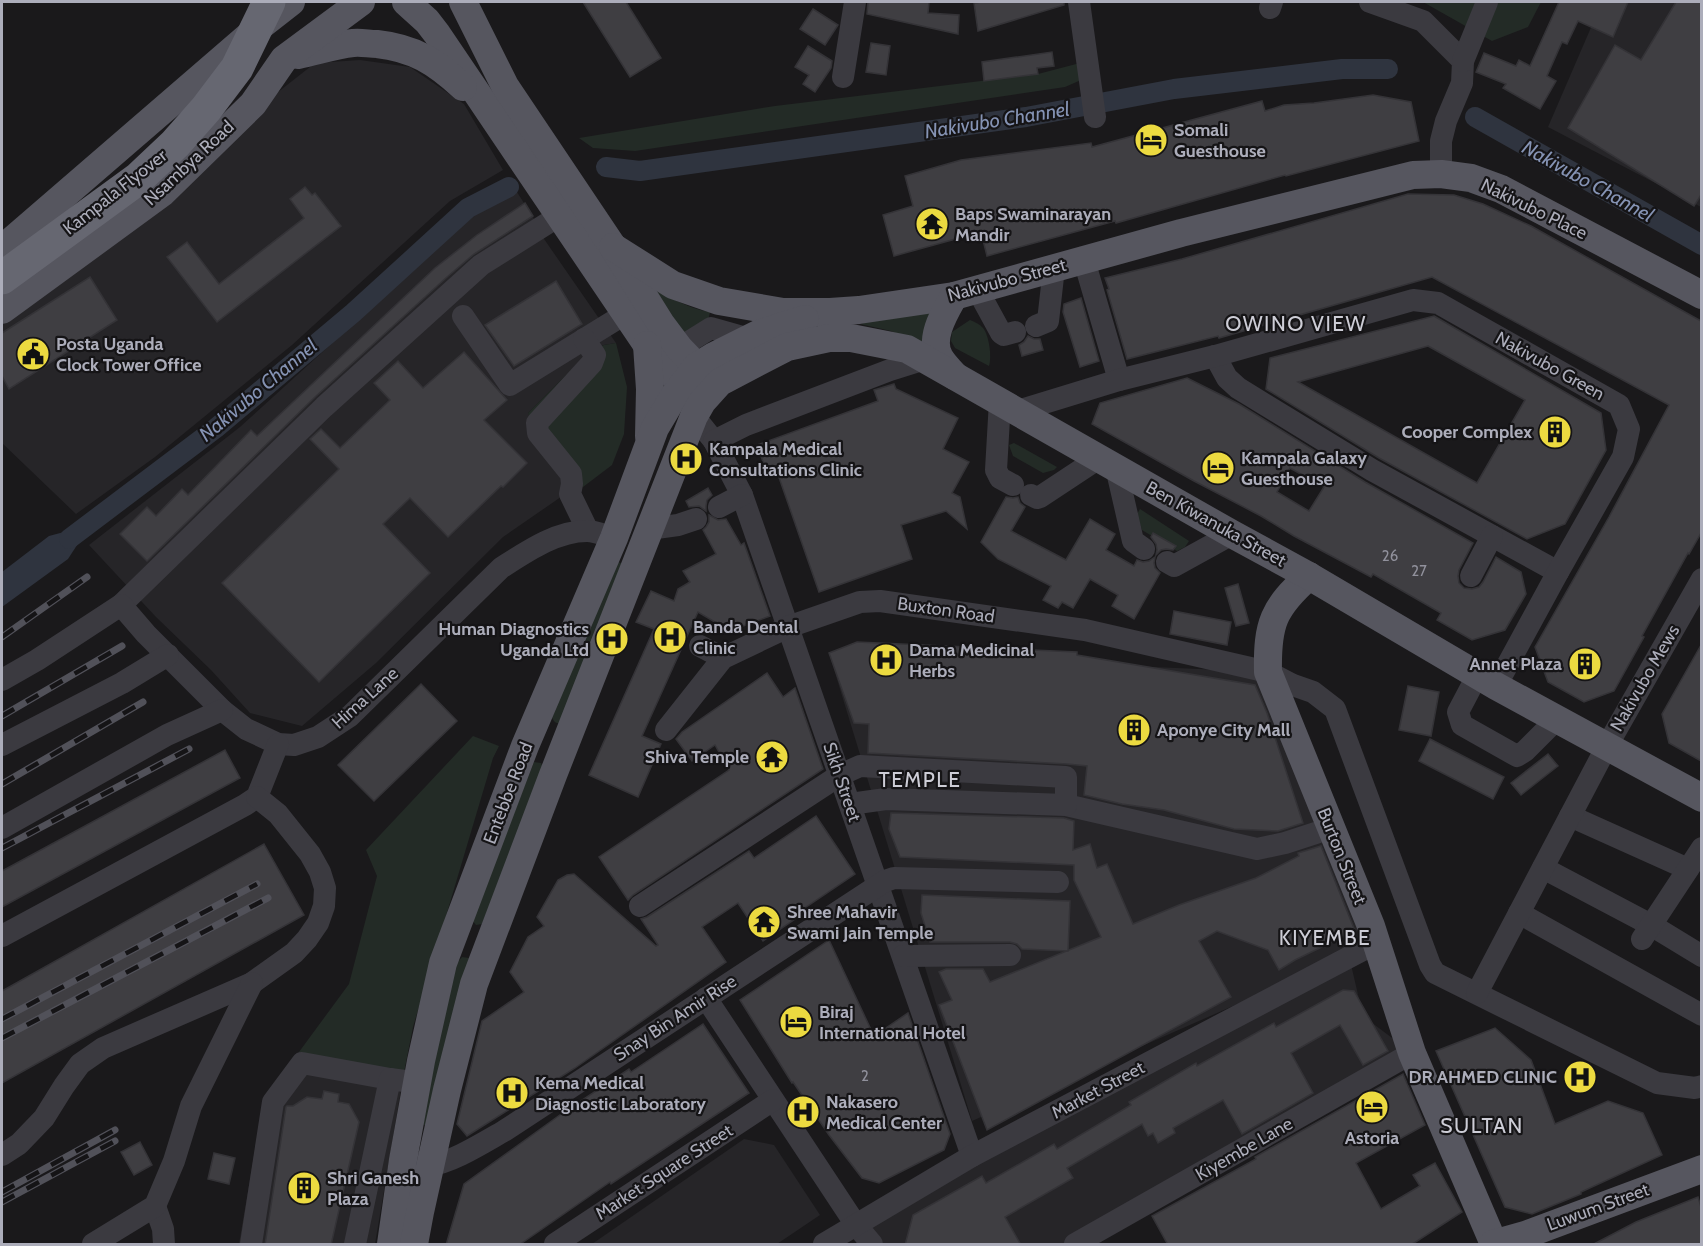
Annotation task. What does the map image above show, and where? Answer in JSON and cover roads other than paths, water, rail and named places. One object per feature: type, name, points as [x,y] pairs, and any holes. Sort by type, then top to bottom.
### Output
[{"type":"highway","name":"Kampala Flyover","points":[[2,256],[139,178],[175,144],[206,109],[237,68],[264,14]]},
{"type":"main road","points":[[264,14],[278,8],[283,2]]},
{"type":"main road","points":[[264,14],[291,2]]},
{"type":"main road","name":"Nsambya Road","points":[[2,310],[162,193],[253,104],[284,59],[361,2]]},
{"type":"main road","points":[[406,2],[428,21],[647,345],[664,366],[695,384]]},
{"type":"main road","points":[[463,2],[506,86],[613,247],[695,384]]},
{"type":"main road","points":[[484,2],[484,12],[506,86]]},
{"type":"main road","points":[[284,59],[335,45],[356,42],[387,45],[412,51],[437,65],[491,113]]},
{"type":"main road","name":"Nakivubo Place","points":[[1181,233],[1413,175],[1441,174],[1471,178],[1501,189],[1701,295]]},
{"type":"main road","name":"Nakivubo Street","points":[[830,312],[859,310],[966,292],[1181,233]]},
{"type":"main road","points":[[613,247],[673,285],[718,301],[783,312],[830,312]]},
{"type":"main road","points":[[956,376],[938,357],[936,341],[939,327],[966,292]]},
{"type":"main road","points":[[695,384],[714,356],[776,327],[830,312]]},
{"type":"main road","name":"Ben Kiwanuka Street","points":[[695,384],[753,364],[787,347],[829,338],[850,338],[907,349],[1310,576],[1487,680],[1701,798]]},
{"type":"main road","points":[[647,345],[650,389],[648,446]]},
{"type":"main road","name":"Entebbe Road","points":[[391,1245],[403,1161],[404,1081],[435,995],[443,963],[525,746],[601,534],[664,413],[695,384]]},
{"type":"main road","name":"Entebbe Road","points":[[414,1245],[470,1000],[561,754],[650,529],[695,384]]},
{"type":"main road","name":"Burton Street","points":[[1310,576],[1290,593],[1272,622],[1268,646],[1268,672],[1376,943],[1412,1053],[1494,1244]]},
{"type":"main road","points":[[525,746],[561,754]]},
{"type":"main road","points":[[454,936],[488,948]]},
{"type":"main road","name":"Luwum Street","points":[[1494,1244],[1525,1235],[1701,1168]]},
{"type":"street","points":[[843,77],[855,2]]},
{"type":"street","points":[[1079,2],[1095,117]]},
{"type":"street","points":[[1370,2],[1423,21],[1463,61]]},
{"type":"street","points":[[1441,174],[1441,141],[1446,121],[1462,83],[1463,61],[1487,2]]},
{"type":"street","points":[[2,680],[121,605],[324,407],[481,265],[560,216]]},
{"type":"street","points":[[1083,260],[1119,380]]},
{"type":"street","points":[[966,292],[1000,333],[1025,329],[1047,321],[1054,268]]},
{"type":"street","name":"Nakivubo Green","points":[[1009,406],[1215,356],[1413,300],[1438,303],[1619,405],[1629,429],[1623,457],[1558,572],[1487,680],[1458,712],[1462,725],[1516,756],[1525,752],[1557,719]]},
{"type":"street","points":[[695,384],[718,301]]},
{"type":"street","points":[[463,316],[510,385],[626,314]]},
{"type":"street","points":[[711,328],[750,339]]},
{"type":"street","points":[[584,339],[595,355],[592,363],[537,423],[538,433],[571,474],[570,494],[601,534]]},
{"type":"street","points":[[1215,356],[1227,378],[1238,388],[1372,470],[1558,572]]},
{"type":"street","points":[[714,441],[746,425],[925,359]]},
{"type":"street","name":"Sikh Street","points":[[695,384],[714,441],[742,495],[972,1156]]},
{"type":"street","points":[[1009,406],[996,470],[1000,478],[1037,498],[1108,462],[1133,541],[1144,549]]},
{"type":"street","points":[[719,507],[742,495]]},
{"type":"street","points":[[650,529],[678,525],[696,519]]},
{"type":"street","name":"Hima Lane","points":[[278,744],[294,745],[318,737],[350,716],[501,568],[530,550],[564,534],[601,534]]},
{"type":"street","points":[[1167,562],[1174,566],[1233,534]]},
{"type":"street","points":[[1471,576],[1492,536]]},
{"type":"street","name":"Nakivubo Mews","points":[[1477,993],[1607,746],[1701,579]]},
{"type":"street","name":"Buxton Road","points":[[666,730],[723,658],[788,627],[860,602],[880,601],[1085,630],[1268,672],[1313,692],[1335,710],[1430,965],[1435,973],[1657,1083],[1695,1088],[1701,1086]]},
{"type":"street","points":[[2,936],[245,805],[256,797],[278,744],[246,729],[222,710],[146,634],[121,605]]},
{"type":"street","points":[[700,646],[723,658]]},
{"type":"street","points":[[2,745],[122,683],[168,655]]},
{"type":"street","points":[[2,828],[167,735],[222,710]]},
{"type":"street","points":[[640,906],[840,775],[860,766],[1066,777],[1066,805]]},
{"type":"street","points":[[2,1155],[19,1144],[44,1118],[80,1064],[103,1048],[252,983],[294,953],[307,939],[318,923],[324,906],[325,888],[320,872],[310,854],[278,814],[256,797]]},
{"type":"street","points":[[850,804],[886,799],[1066,805],[1257,849],[1285,843],[1331,828]]},
{"type":"street","points":[[1570,816],[1688,869]]},
{"type":"street","points":[[1646,932],[1701,848]]},
{"type":"street","points":[[1543,868],[1646,932],[1701,956]]},
{"type":"street","points":[[878,885],[894,878],[1058,882]]},
{"type":"street","name":"Snay Bin Amir Rise","points":[[403,1161],[431,1165],[455,1157],[504,1131],[878,885]]},
{"type":"street","points":[[1519,913],[1701,1015]]},
{"type":"street","name":"Market Street","points":[[824,1245],[972,1156],[1376,943]]},
{"type":"street","points":[[903,956],[1010,954]]},
{"type":"street","points":[[93,1245],[155,1206],[174,1161],[191,1106],[252,983]]},
{"type":"street","points":[[706,998],[856,1225],[872,1245]]},
{"type":"street","name":"Kiyembe Lane","points":[[1075,1245],[1412,1053]]},
{"type":"street","points":[[251,1245],[273,1102],[302,1063],[404,1081],[355,1245]]},
{"type":"street","name":"Market Square Street","points":[[566,1241],[773,1100]]},
{"type":"street","points":[[155,1206],[163,1229],[164,1245]]},
{"type":"waterway","name":"Nakivubo Channel","points":[[606,167],[640,171],[1026,117],[1174,89],[1342,69],[1388,69]]},
{"type":"waterway","name":"Nakivubo Channel","points":[[1475,117],[1702,245]]},
{"type":"waterway","name":"Nakivubo Channel","points":[[69,539],[216,428],[353,313],[468,208],[509,187]]},
{"type":"railway","points":[[2,637],[87,577]]},
{"type":"railway","points":[[2,716],[122,646]]},
{"type":"railway","points":[[2,784],[143,702]]},
{"type":"railway","points":[[2,848],[189,749]]},
{"type":"railway","points":[[2,1019],[257,884]]},
{"type":"railway","points":[[2,1038],[268,898]]},
{"type":"railway","points":[[2,1192],[115,1130]]},
{"type":"railway","points":[[2,1202],[115,1141]]},
{"type":"place","name":"Somali Guesthouse","points":[[1151,140]]},
{"type":"place","name":"Baps Swaminarayan Mandir","points":[[932,224]]},
{"type":"place","name":"Posta Uganda Clock Tower Office","points":[[33,354]]},
{"type":"place","name":"Cooper Complex","points":[[1555,432]]},
{"type":"place","name":"Kampala Medical Consultations Clinic","points":[[686,459]]},
{"type":"place","name":"Kampala Galaxy Guesthouse","points":[[1218,468]]},
{"type":"place","name":"Banda Dental Clinic","points":[[670,637]]},
{"type":"place","name":"Human Diagnostics Uganda Ltd","points":[[612,639]]},
{"type":"place","name":"Dama Medicinal Herbs","points":[[886,660]]},
{"type":"place","name":"Annet Plaza","points":[[1585,664]]},
{"type":"place","name":"Aponye City Mall","points":[[1134,730]]},
{"type":"place","name":"Shiva Temple","points":[[772,757]]},
{"type":"place","name":"Shree Mahavir Swami Jain Temple","points":[[764,922]]},
{"type":"place","name":"Biraj International Hotel","points":[[796,1022]]},
{"type":"place","name":"DR AHMED CLINIC","points":[[1580,1077]]},
{"type":"place","name":"Kema Medical Diagnostic Laboratory","points":[[512,1093]]},
{"type":"place","name":"Astoria","points":[[1372,1107]]},
{"type":"place","name":"Nakasero Medical Center","points":[[803,1112]]},
{"type":"place","name":"Shri Ganesh Plaza","points":[[304,1188]]},
{"type":"district","name":"OWINO VIEW","points":[[1296,324]]},
{"type":"district","name":"TEMPLE","points":[[920,780]]},
{"type":"district","name":"KIYEMBE","points":[[1325,938]]},
{"type":"district","name":"SULTAN","points":[[1482,1126]]}]
